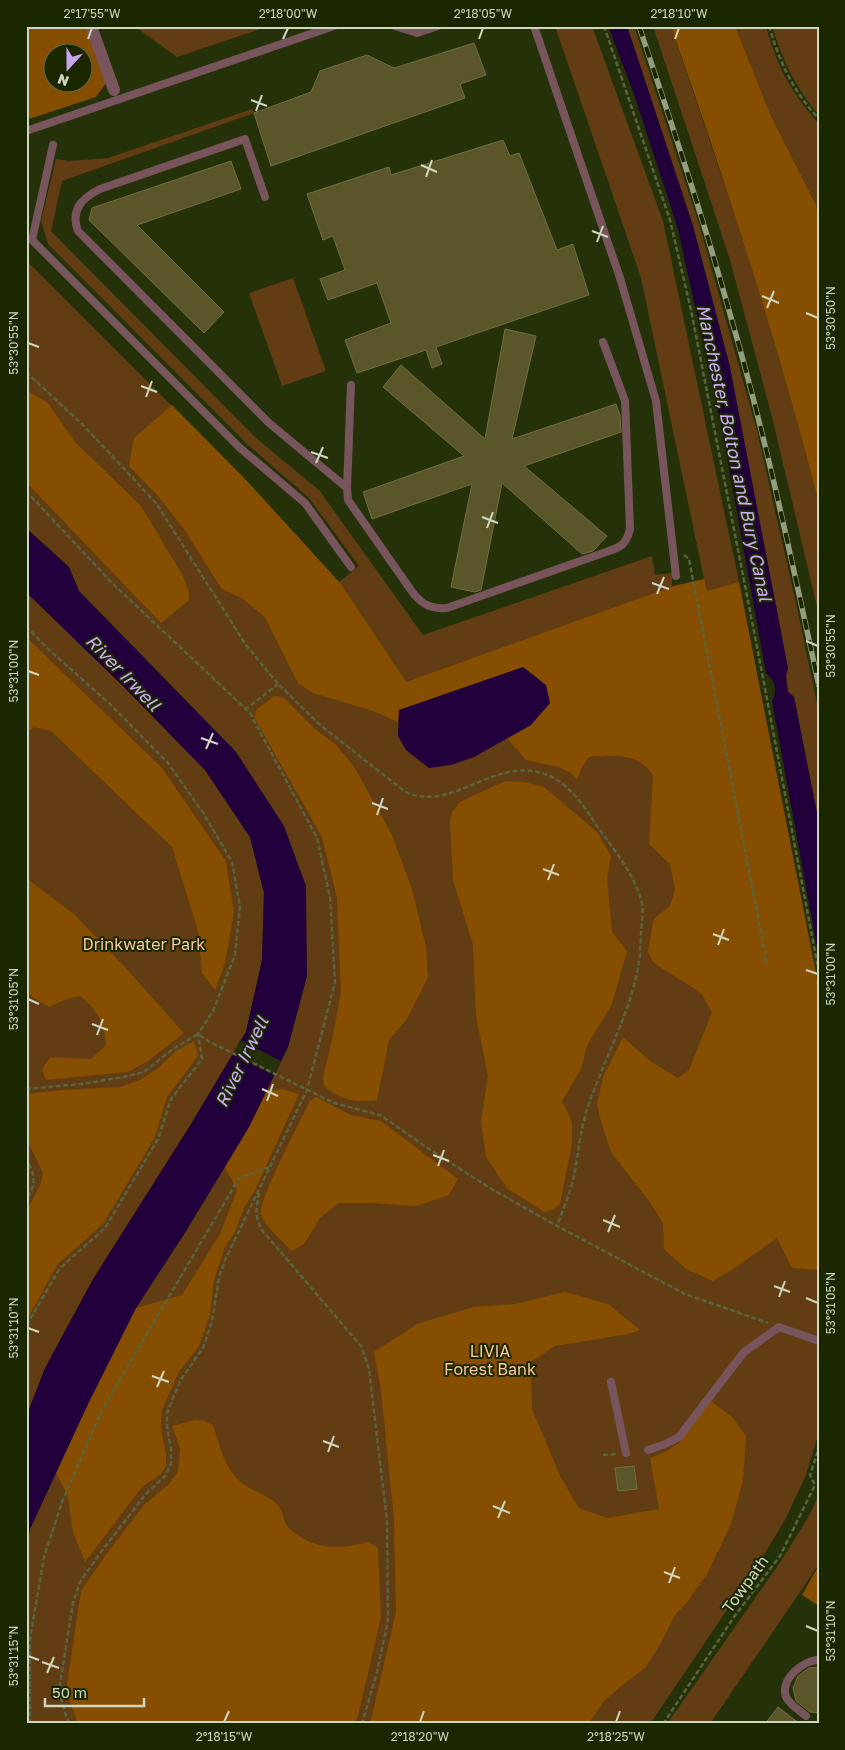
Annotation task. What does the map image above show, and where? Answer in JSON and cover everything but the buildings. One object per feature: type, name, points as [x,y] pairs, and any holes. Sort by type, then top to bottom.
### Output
[{"type":"street","points":[[91,26],[114,90]]},
{"type":"lane","points":[[26,131],[334,26]]},
{"type":"lane","points":[[395,26],[417,33],[438,26]]},
{"type":"lane","points":[[534,26],[620,278],[656,401],[676,576]]},
{"type":"lane","points":[[265,197],[245,139],[93,192],[87,195],[80,204],[74,222],[78,231],[269,423],[347,488]]},
{"type":"lane","points":[[53,145],[32,240],[240,448],[305,503],[350,567]]},
{"type":"lane","points":[[351,385],[348,500],[422,603],[435,609],[447,608],[622,546],[628,539],[630,529],[625,400],[603,342]]},
{"type":"lane","points":[[648,1450],[664,1446],[679,1437],[744,1352],[779,1326],[819,1341]]},
{"type":"lane","points":[[611,1382],[626,1453]]},
{"type":"lane","points":[[806,1716],[791,1704],[787,1697],[785,1691],[787,1682],[795,1671],[808,1662],[819,1660]]},
{"type":"path","points":[[604,26],[670,220],[689,301],[760,657],[819,973]]},
{"type":"path","points":[[769,26],[778,55],[792,85],[819,119]]},
{"type":"path","points":[[26,372],[83,425],[156,504],[246,646],[278,684],[319,724],[404,791],[419,798],[438,798],[498,774],[519,770],[538,772],[555,778],[581,802],[634,880],[642,906],[639,961],[628,1004],[597,1078],[585,1116],[572,1183],[557,1226]]},
{"type":"path","points":[[26,491],[112,583],[250,713],[317,838],[330,897],[335,982],[307,1090],[247,1213],[218,1278],[212,1321],[204,1346],[180,1381],[167,1413],[171,1464],[165,1476],[145,1495],[80,1582],[73,1603],[60,1684],[60,1698],[70,1724]]},
{"type":"path","points":[[672,546],[689,559],[767,964]]},
{"type":"path","points":[[26,626],[46,647],[111,705],[168,764],[204,814],[232,862],[240,907],[235,955],[213,1011],[198,1034],[173,1048],[144,1072],[81,1084],[42,1086],[26,1089]]},
{"type":"path","points":[[245,710],[278,684]]},
{"type":"path","points":[[198,1034],[210,1042],[334,1103],[380,1115],[482,1183],[557,1226],[685,1294],[779,1326]]},
{"type":"path","points":[[26,1326],[60,1268],[105,1228],[158,1139],[171,1099],[202,1059],[198,1034]]},
{"type":"path","points":[[26,1157],[34,1173],[33,1188],[26,1200]]},
{"type":"path","points":[[30,1724],[30,1639],[44,1557],[62,1502],[102,1410],[239,1178],[270,1167]]},
{"type":"path","points":[[259,1191],[256,1214],[261,1229],[362,1346],[369,1370],[387,1521],[388,1620],[378,1672],[362,1724]]},
{"type":"path","name":"Towpath","points":[[663,1724],[734,1617],[780,1556],[816,1485],[810,1475],[819,1448]]},
{"type":"green space","points":[[26,26],[85,26],[91,42],[42,42],[42,92],[92,92],[92,45],[106,83],[96,97],[26,120]]},
{"type":"green space","points":[[134,26],[269,26],[177,57]]},
{"type":"green space","name":"LIVIA Forest Bank","points":[[555,26],[592,26],[663,221],[739,582],[818,981],[819,1432],[806,1475],[785,1520],[764,1555],[650,1724],[26,1724],[26,1550],[30,1529],[88,1404],[136,1308],[186,1231],[249,1127],[288,1047],[307,976],[236,752],[79,591],[69,567],[26,528],[26,260],[246,480],[339,582],[359,566],[309,498],[247,444],[48,244],[41,221],[56,159],[69,161],[108,158],[252,109],[254,113],[62,181],[51,231],[256,438],[319,490],[423,635],[652,556],[655,575],[672,573],[672,586],[704,579],[641,278]]},
{"type":"green space","points":[[627,26],[634,26],[699,224],[757,431],[819,713],[819,823],[794,697],[788,692],[730,367],[693,226]]},
{"type":"green space","points":[[653,26],[671,26],[749,257],[796,412],[819,503],[819,615],[772,417],[730,260]]},
{"type":"green space","points":[[671,26],[735,26],[771,116],[816,205],[819,224],[819,503],[769,323],[712,145]]},
{"type":"green space","points":[[735,26],[766,26],[780,67],[800,101],[819,124],[819,224],[816,205],[771,116]]},
{"type":"green space","points":[[772,26],[819,26],[819,115],[803,95],[791,73],[780,50]]},
{"type":"green space","points":[[293,278],[326,371],[282,386],[249,293]]},
{"type":"green space","points":[[26,390],[48,403],[75,442],[141,506],[183,576],[189,592],[189,600],[161,623],[26,482]]},
{"type":"green space","points":[[172,405],[246,480],[340,583],[406,682],[671,587],[704,579],[707,591],[739,582],[819,990],[819,1270],[792,1268],[777,1238],[713,1281],[686,1269],[664,1249],[663,1223],[649,1201],[611,1152],[597,1104],[603,1077],[623,1037],[650,1061],[678,1078],[689,1070],[712,1012],[701,993],[654,963],[648,952],[653,921],[670,906],[675,890],[670,864],[649,844],[653,775],[640,762],[632,759],[598,756],[589,757],[582,767],[577,780],[571,773],[559,767],[526,760],[507,738],[531,725],[399,710],[398,722],[373,711],[313,693],[298,683],[265,617],[243,599],[221,588],[184,529],[157,495],[129,466],[134,438]]},
{"type":"green space","name":"Drinkwater Park","points":[[26,592],[124,687],[205,770],[250,837],[264,893],[262,960],[246,1032],[191,1124],[26,1417]]},
{"type":"green space","points":[[26,637],[161,767],[226,861],[234,913],[225,963],[215,990],[202,973],[198,931],[172,847],[51,731],[34,727],[26,734]]},
{"type":"green space","points":[[274,696],[284,698],[315,729],[336,745],[353,765],[392,835],[412,889],[426,947],[428,977],[407,1019],[389,1040],[377,1100],[355,1101],[336,1095],[324,1086],[323,1077],[341,991],[337,898],[322,837],[254,717],[256,710]]},
{"type":"green space","points":[[505,781],[524,782],[544,787],[597,832],[611,856],[607,878],[612,932],[627,951],[612,1004],[587,1046],[581,1069],[562,1101],[572,1122],[572,1144],[560,1204],[553,1210],[544,1212],[507,1188],[486,1157],[481,1121],[488,1076],[476,1016],[473,945],[453,880],[450,822],[452,812],[460,802]]},
{"type":"green space","points":[[26,878],[75,915],[184,1033],[148,1061],[128,1072],[46,1080],[42,1070],[50,1057],[91,1059],[106,1045],[104,1029],[99,1017],[80,996],[67,999],[49,1007],[26,991]]},
{"type":"green space","points":[[194,1041],[198,1056],[167,1097],[155,1137],[103,1224],[57,1265],[26,1322],[26,1212],[41,1183],[43,1173],[26,1138],[26,1094],[120,1087],[140,1080],[157,1069],[176,1051]]},
{"type":"green space","points":[[283,1089],[299,1094],[255,1190],[244,1208],[235,1232],[225,1247],[214,1280],[210,1315],[199,1346],[179,1372],[162,1410],[161,1428],[166,1454],[166,1466],[161,1474],[142,1487],[85,1562],[73,1532],[68,1497],[56,1473],[136,1308],[182,1295],[220,1234],[237,1190],[225,1167],[249,1127],[266,1091]]},
{"type":"green space","points":[[316,1097],[351,1115],[381,1121],[458,1179],[449,1195],[416,1206],[338,1203],[320,1218],[304,1244],[292,1251],[265,1222],[261,1213],[262,1205],[290,1140],[310,1101]]},
{"type":"green space","points":[[565,1292],[608,1304],[640,1330],[628,1334],[555,1346],[531,1362],[532,1409],[561,1478],[579,1508],[607,1518],[659,1509],[650,1458],[665,1452],[679,1443],[710,1400],[733,1418],[746,1436],[743,1480],[731,1524],[707,1574],[688,1601],[675,1615],[661,1643],[645,1668],[603,1702],[588,1724],[370,1724],[396,1612],[394,1520],[381,1390],[374,1352],[417,1324],[473,1307],[515,1304]]},
{"type":"green space","points":[[195,1420],[205,1421],[213,1425],[225,1460],[234,1475],[248,1487],[277,1504],[289,1528],[298,1535],[307,1541],[326,1546],[347,1546],[368,1542],[378,1548],[381,1617],[358,1716],[353,1724],[78,1724],[66,1691],[81,1591],[110,1549],[145,1504],[168,1485],[178,1472],[180,1448],[172,1426]]},
{"type":"green space","points":[[819,1494],[819,1564],[710,1724],[667,1724],[781,1561],[810,1514]]},
{"type":"green space","points":[[819,1565],[819,1606],[802,1595]]},
{"type":"water","name":"Manchester, Bolton and Bury Canal","points":[[608,26],[627,26],[693,226],[730,367],[788,668],[786,676],[788,692],[794,697],[819,823],[819,959],[772,701],[775,686],[772,679],[766,673],[723,435],[678,229],[634,94]]},
{"type":"water","name":"River Irwell","points":[[26,528],[69,567],[79,591],[236,752],[284,826],[306,886],[307,976],[288,1047],[249,1127],[186,1231],[136,1308],[88,1404],[30,1529],[26,1550],[26,1417],[45,1368],[93,1279],[191,1124],[246,1032],[262,960],[264,893],[250,837],[205,770],[124,687],[26,592]]},
{"type":"water","points":[[523,667],[546,685],[550,703],[531,725],[474,757],[451,765],[429,768],[406,750],[398,736],[399,710]]},
{"type":"pier","points":[[240,1040],[281,1061],[274,1075],[233,1054]]},
{"type":"railway","points":[[639,26],[698,206],[743,360],[778,500],[819,686]]}]
